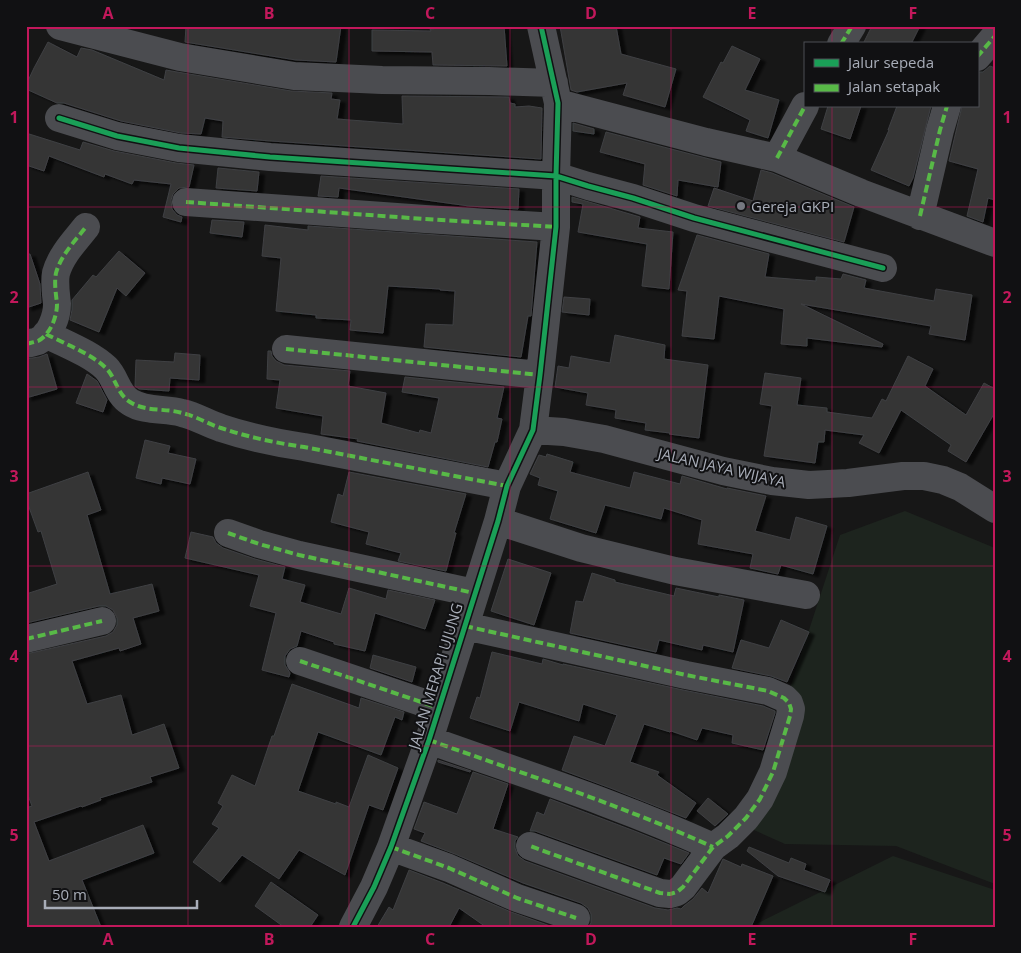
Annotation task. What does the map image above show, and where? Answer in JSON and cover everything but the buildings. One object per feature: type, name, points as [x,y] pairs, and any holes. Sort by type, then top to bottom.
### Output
[{"type":"street","points":[[60,26],[180,57],[294,76],[382,80],[489,81],[556,93],[706,142],[777,158],[995,244]]},
{"type":"street","name":"JALAN MERAPI UJUNG","points":[[353,927],[374,887],[391,847],[429,740],[498,521],[507,486],[533,430],[556,227],[556,93],[541,26]]},
{"type":"street","points":[[842,42],[852,26]]},
{"type":"street","points":[[978,56],[995,36]]},
{"type":"street","points":[[777,158],[804,108]]},
{"type":"street","points":[[920,216],[940,130],[947,108]]},
{"type":"street","points":[[60,118],[117,136],[179,148],[270,157],[556,176],[694,218],[883,268]]},
{"type":"street","points":[[186,202],[556,227]]},
{"type":"street","points":[[36,339],[52,325],[56,316],[55,281],[60,263],[65,253],[86,228]]},
{"type":"street","points":[[36,339],[82,352],[107,368],[122,396],[137,406],[182,413],[200,418],[219,427],[272,442],[507,486]]},
{"type":"street","points":[[286,349],[540,375]]},
{"type":"street","name":"JALAN JAYA WIJAYA","points":[[533,430],[564,432],[604,439],[772,481],[809,485],[848,483],[904,476],[924,476],[943,480],[960,487],[995,509]]},
{"type":"street","points":[[498,521],[581,548],[675,571],[806,595]]},
{"type":"street","points":[[228,533],[298,555],[474,593]]},
{"type":"street","points":[[26,639],[102,621]]},
{"type":"street","points":[[465,626],[676,673],[768,691],[784,698],[789,703],[791,709],[773,772],[760,799],[746,818],[728,836],[713,847],[683,887],[677,892],[670,894],[660,893],[530,846]]},
{"type":"street","points":[[300,661],[439,708]]},
{"type":"street","points":[[429,740],[673,829],[713,847]]},
{"type":"street","points":[[391,847],[449,868],[517,898],[576,918]]},
{"type":"shaded area","points":[[905,511],[995,548],[995,884],[896,846],[785,844],[745,826],[840,535]]},
{"type":"shaded area","points":[[893,856],[995,890],[995,927],[750,927]]},
{"type":"marked path","points":[[842,42],[852,26]]},
{"type":"marked path","points":[[978,56],[995,36]]},
{"type":"marked path","points":[[777,158],[804,108]]},
{"type":"marked path","points":[[920,216],[946,108]]},
{"type":"marked path","points":[[186,202],[556,227]]},
{"type":"marked path","points":[[26,344],[38,341],[46,335],[52,325],[57,309],[55,281],[58,266],[69,248],[86,227]]},
{"type":"marked path","points":[[46,334],[85,353],[100,363],[109,372],[122,395],[130,402],[142,407],[187,414],[221,428],[262,439],[507,486]]},
{"type":"marked path","points":[[286,349],[540,375]]},
{"type":"marked path","points":[[228,533],[299,555],[474,593]]},
{"type":"marked path","points":[[26,639],[102,621]]},
{"type":"marked path","points":[[465,626],[686,675],[768,691],[784,698],[789,703],[791,709],[773,772],[760,799],[746,818],[728,836],[713,847],[683,887],[677,892],[670,894],[660,893],[530,846]]},
{"type":"marked path","points":[[300,661],[439,708]]},
{"type":"marked path","points":[[429,740],[643,817],[713,847]]},
{"type":"marked path","points":[[391,847],[449,868],[517,898],[576,918]]},
{"type":"cycle path","points":[[353,927],[374,887],[391,847],[429,740],[498,521],[507,486],[533,430],[556,227],[558,103],[541,26]]},
{"type":"cycle path","points":[[59,118],[117,136],[179,148],[270,157],[556,176],[694,218],[883,268]]},
{"type":"place","name":"Gereja GKPI","points":[[741,206]]}]
